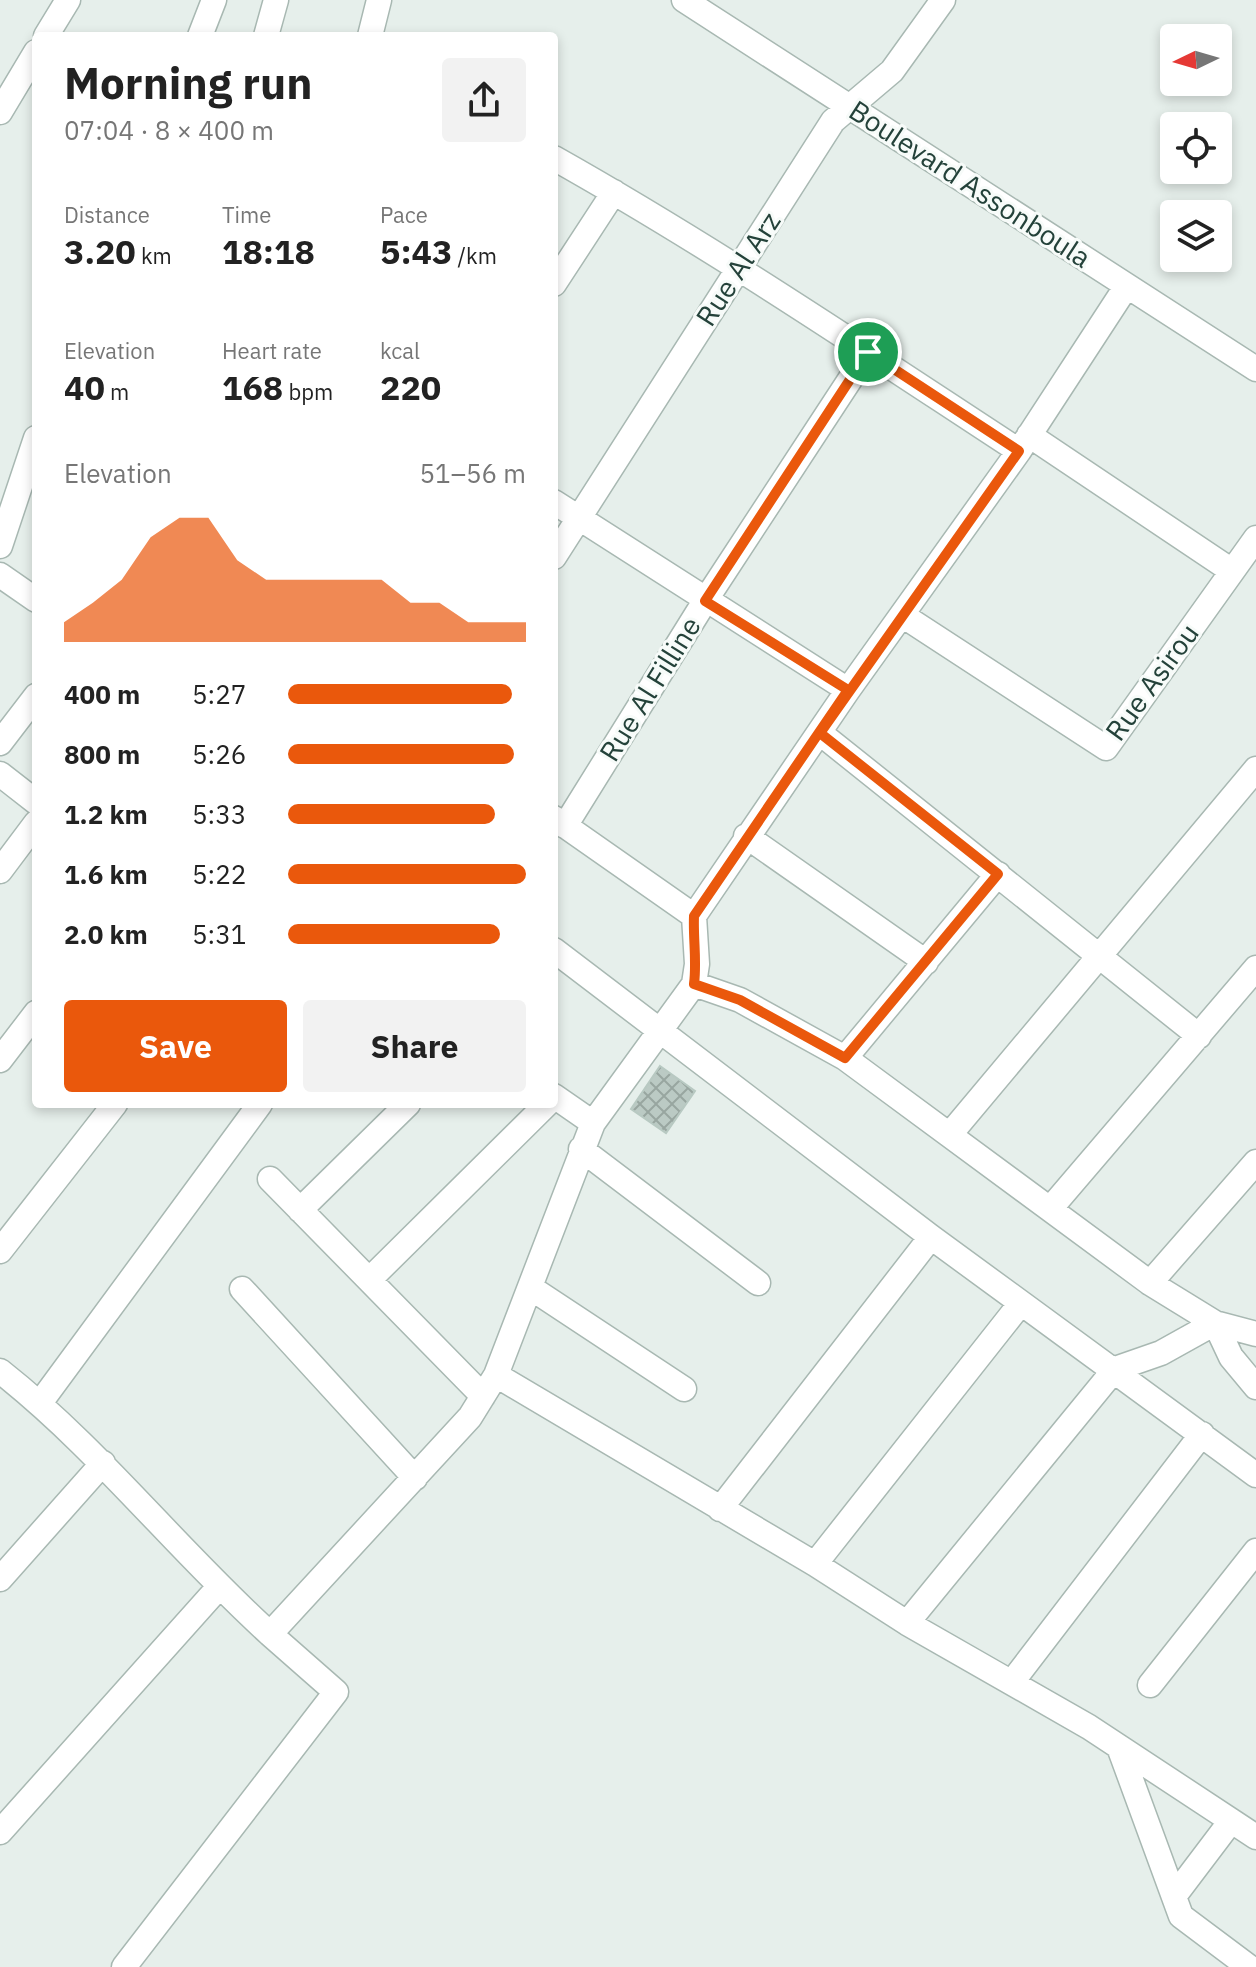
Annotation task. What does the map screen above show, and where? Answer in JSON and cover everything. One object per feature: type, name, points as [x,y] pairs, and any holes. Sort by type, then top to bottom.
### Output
[{"type":"street","points":[[48,32],[68,0]]},
{"type":"street","points":[[202,32],[214,0]]},
{"type":"street","points":[[267,32],[276,0]]},
{"type":"street","points":[[371,32],[379,0]]},
{"type":"street","name":"Boulevard Assonboula","points":[[684,0],[1256,369]]},
{"type":"street","name":"Rue Al Arz","points":[[558,551],[833,121],[892,71],[943,0]]},
{"type":"street","points":[[0,112],[32,59]]},
{"type":"street","points":[[558,160],[614,192],[868,352],[1024,443],[1232,571]]},
{"type":"street","points":[[558,278],[614,192]]},
{"type":"street","points":[[270,1634],[470,1417],[490,1386],[531,1288],[593,1123],[694,984],[697,964],[694,916],[746,836],[1024,443],[1126,287]]},
{"type":"street","name":"Rue Al Filline","points":[[560,822],[868,352]]},
{"type":"street","points":[[0,546],[32,450]]},
{"type":"street","points":[[558,505],[848,690]]},
{"type":"street","name":"Rue Asirou","points":[[902,615],[1106,748],[1256,538]]},
{"type":"street","points":[[0,575],[32,597]]},
{"type":"street","points":[[0,743],[32,701]]},
{"type":"street","points":[[820,733],[1199,1036]]},
{"type":"street","points":[[951,1133],[1256,769]]},
{"type":"street","points":[[0,774],[32,799]]},
{"type":"street","points":[[560,822],[694,916]]},
{"type":"street","points":[[0,871],[32,828]]},
{"type":"street","points":[[746,836],[926,962]]},
{"type":"street","points":[[845,1058],[998,874]]},
{"type":"street","points":[[558,953],[931,1237],[1256,1475]]},
{"type":"street","points":[[1050,1209],[1256,968]]},
{"type":"street","points":[[694,984],[740,1000],[845,1058],[951,1133],[1150,1283],[1215,1323],[1256,1334]]},
{"type":"street","points":[[0,1060],[32,1018]]},
{"type":"street","points":[[558,1100],[593,1123]]},
{"type":"street","points":[[0,1251],[112,1108]]},
{"type":"street","points":[[40,1403],[257,1108]]},
{"type":"street","points":[[300,1210],[404,1108]]},
{"type":"street","points":[[370,1279],[543,1108]]},
{"type":"street","points":[[581,1149],[758,1283]]},
{"type":"street","points":[[1150,1283],[1256,1162]]},
{"type":"street","points":[[270,1179],[370,1279],[490,1386],[720,1509],[815,1564],[907,1623],[1119,1747],[1256,1837]]},
{"type":"street","points":[[720,1509],[931,1237]]},
{"type":"street","points":[[531,1288],[684,1389]]},
{"type":"street","points":[[242,1289],[415,1478]]},
{"type":"street","points":[[815,1564],[1021,1303]]},
{"type":"street","points":[[907,1623],[1115,1369],[1161,1353],[1215,1323]]},
{"type":"street","points":[[1215,1323],[1231,1357],[1256,1387]]},
{"type":"street","points":[[0,1371],[40,1403],[103,1463],[219,1587],[336,1692],[124,1967]]},
{"type":"street","points":[[1012,1682],[1202,1434]]},
{"type":"street","points":[[0,1579],[103,1463]]},
{"type":"street","points":[[1150,1685],[1256,1551]]},
{"type":"street","points":[[0,1832],[219,1587]]},
{"type":"street","points":[[1119,1747],[1181,1916],[1249,1967]]},
{"type":"street","points":[[1175,1895],[1231,1821]]},
{"type":"building","points":[[660,1066],[695,1091],[666,1133],[631,1109]]},
{"type":"route","points":[[868,352],[1019,451],[820,733],[998,874],[845,1058],[740,1000],[694,984],[697,964],[693,932],[694,916],[848,690],[705,601],[868,352]]}]
